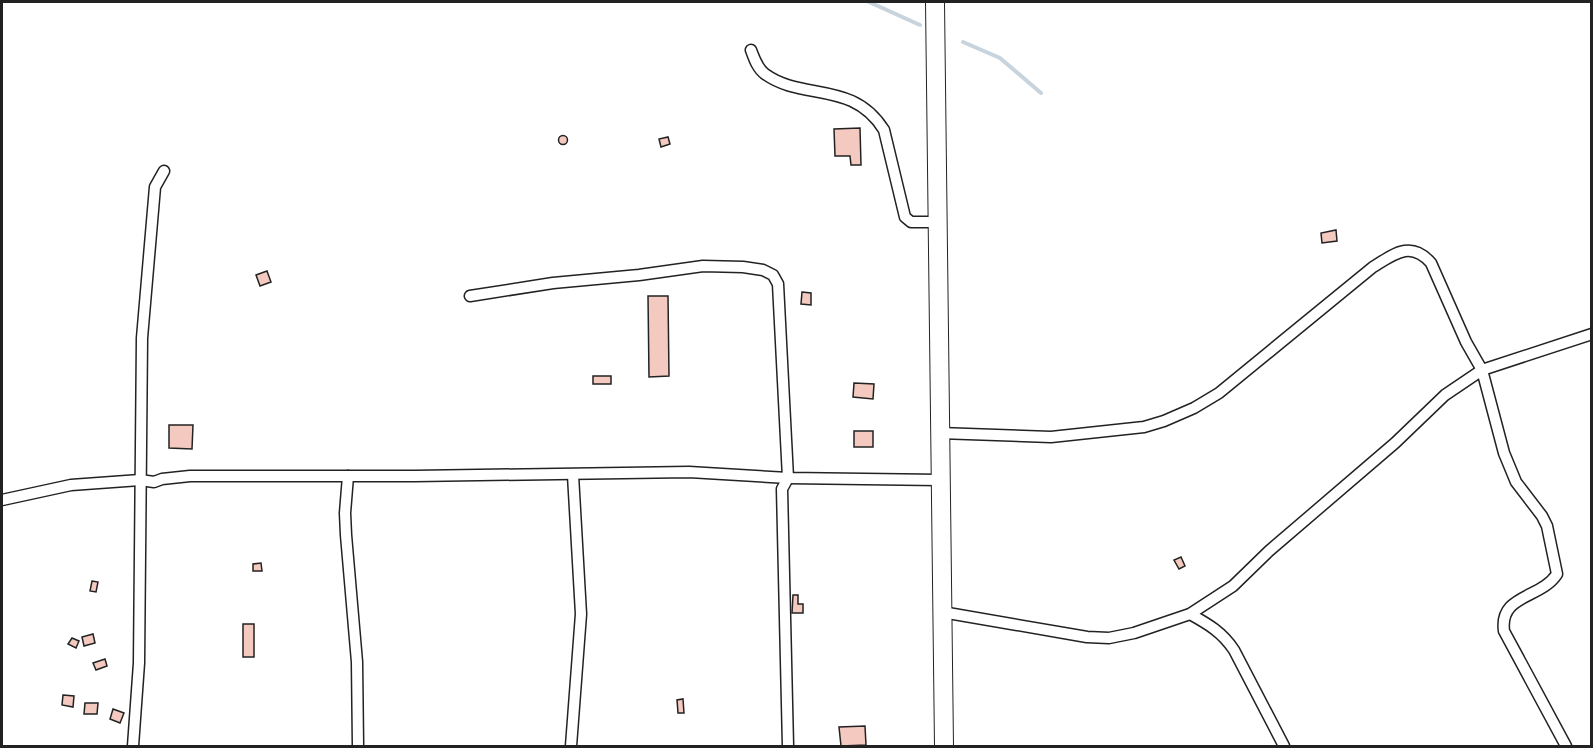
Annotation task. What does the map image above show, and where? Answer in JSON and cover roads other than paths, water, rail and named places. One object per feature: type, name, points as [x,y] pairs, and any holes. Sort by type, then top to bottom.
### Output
[{"type":"main road","points":[[935,2],[944,747]]},
{"type":"street","points":[[751,50],[758,66],[765,74],[789,85],[833,93],[846,98],[876,118],[884,130],[905,218],[911,222],[937,222]]},
{"type":"street","points":[[133,747],[139,652],[143,326],[155,188],[164,171]]},
{"type":"street","points":[[939,433],[1051,437],[1143,427],[1164,421],[1194,408],[1219,393],[1373,267],[1393,255],[1410,250],[1422,252],[1431,263],[1466,342],[1482,370],[1504,453],[1516,482],[1547,526],[1557,573],[1552,581],[1508,608],[1502,619],[1504,631],[1566,747]]},
{"type":"street","points":[[470,296],[553,283],[703,266],[743,267],[763,270],[774,275],[778,284],[788,477],[782,489],[788,747]]},
{"type":"street","points":[[942,612],[1087,637],[1109,638],[1134,633],[1190,614],[1233,586],[1278,543],[1395,443],[1444,395],[1482,370],[1592,334]]},
{"type":"street","points":[[2,500],[70,485],[140,480],[153,482],[190,476],[573,475],[688,472],[788,477],[940,480]]},
{"type":"street","points":[[571,747],[581,614],[573,475]]},
{"type":"street","points":[[348,476],[345,513],[357,662],[358,747]]},
{"type":"street","points":[[1190,614],[1214,627],[1230,643],[1284,747]]},
{"type":"waterway","points":[[869,2],[920,25]]},
{"type":"waterway","points":[[963,42],[1000,58],[1041,93]]}]
